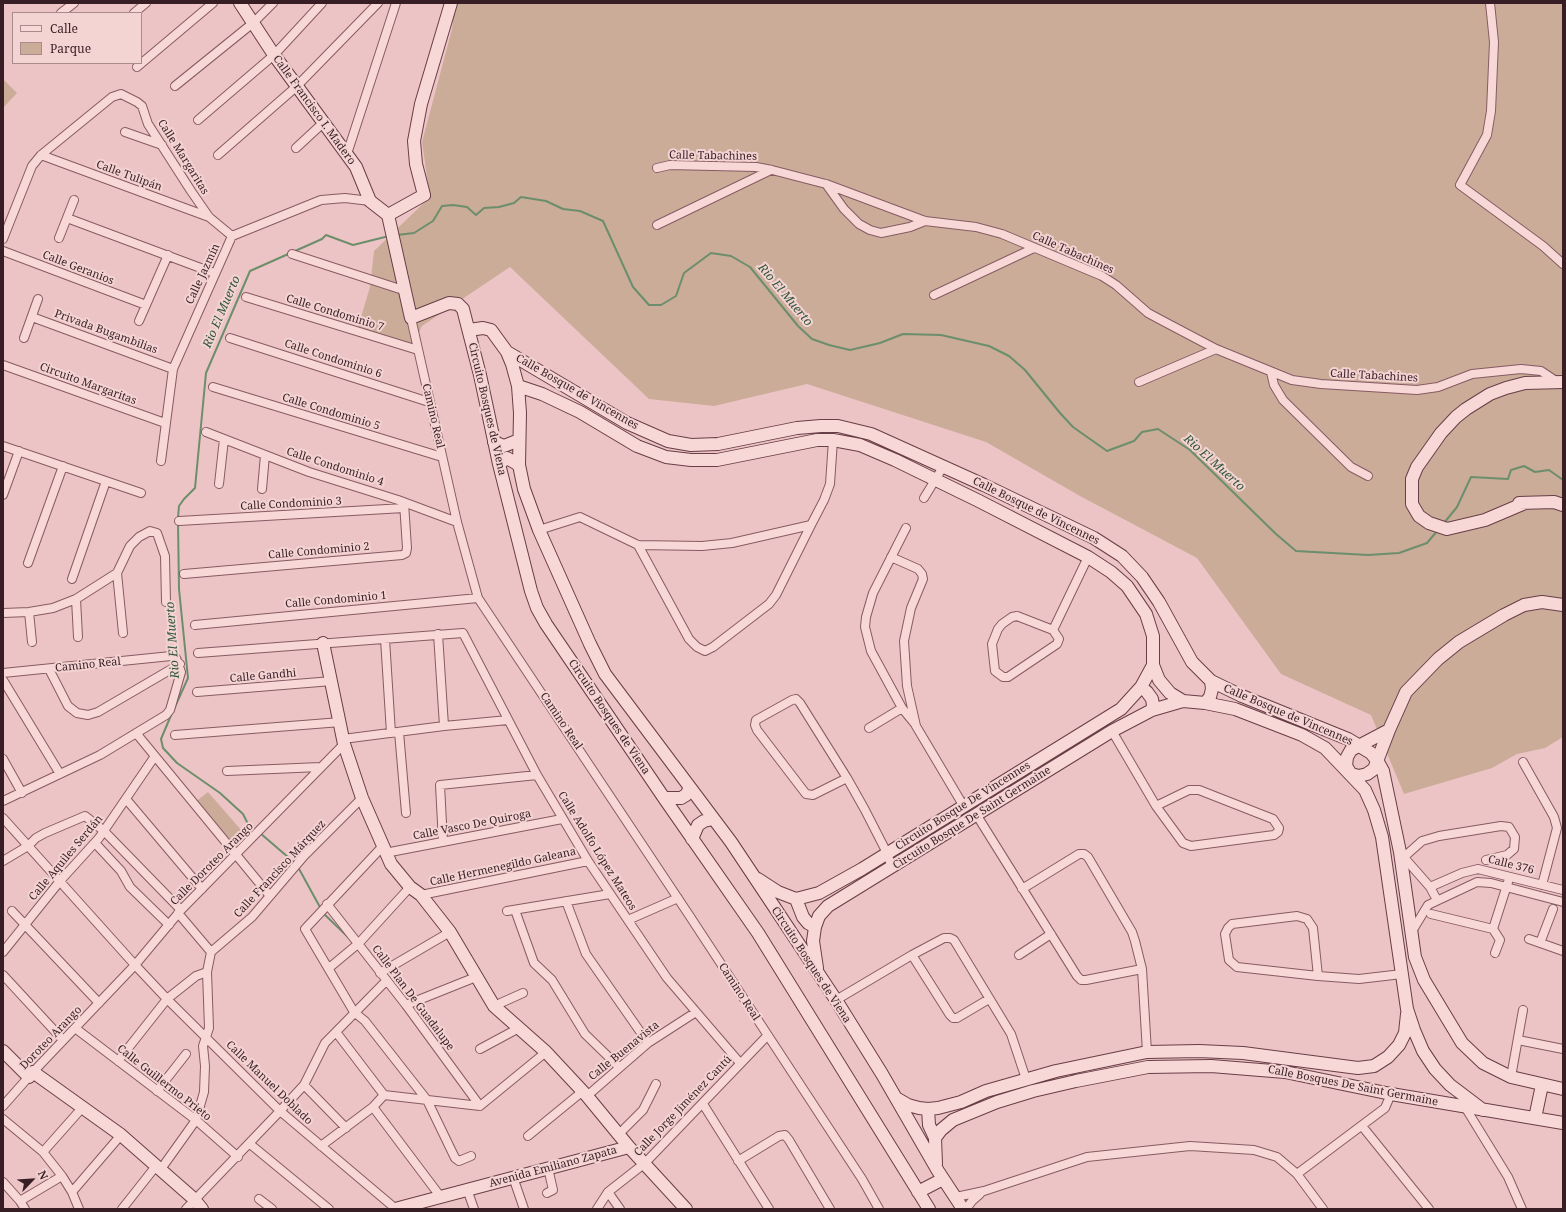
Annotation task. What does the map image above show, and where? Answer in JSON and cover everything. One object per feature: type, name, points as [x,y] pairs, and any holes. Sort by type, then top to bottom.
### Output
[{"type":"main road","name":"Calle Francisco I. Madero","points":[[240,3],[296,87],[356,167],[370,201],[389,217]]},
{"type":"main road","points":[[389,217],[424,195],[416,164],[414,140],[421,104],[450,3]]},
{"type":"main road","name":"Camino Real","points":[[389,217],[411,318]]},
{"type":"main road","points":[[411,318],[449,303],[458,304],[463,309],[469,330]]},
{"type":"main road","name":"Circuito Bosques de Viena","points":[[929,1209],[758,933],[664,798],[546,624],[537,608],[531,591],[499,464],[469,330],[484,328],[491,330],[507,352],[518,386],[520,413],[519,465],[524,489],[539,530],[605,674],[714,819],[755,878],[836,1000],[896,1098],[940,1175],[963,1209]]},
{"type":"main road","name":"Calle Bosque de Vincennes","points":[[507,352],[627,423],[668,441],[691,445],[718,444],[797,428],[838,426],[871,434],[984,485],[1094,538],[1122,556],[1142,577],[1159,602],[1192,662],[1211,681],[1242,696],[1348,739],[1371,753],[1378,762],[1383,772],[1402,855],[1410,933],[1415,957],[1424,980],[1462,1043],[1482,1063],[1511,1077]]},
{"type":"main road","points":[[535,391],[536,369]]},
{"type":"main road","points":[[1561,381],[1525,383],[1506,388],[1490,394],[1456,417],[1441,433],[1417,467],[1412,479],[1412,504],[1419,516],[1429,523],[1447,529],[1502,514],[1525,502],[1554,502],[1563,505]]},
{"type":"main road","name":"Calle Bosque de Vincennes","points":[[518,386],[535,391],[580,412],[637,446],[666,457],[691,460],[717,460],[817,440],[833,440],[860,445],[895,460],[1088,557],[1111,572],[1127,586],[1146,614],[1154,636],[1152,665]]},
{"type":"main road","points":[[494,442],[504,446],[519,440]]},
{"type":"main road","points":[[499,464],[506,458],[519,465]]},
{"type":"main road","points":[[1388,730],[1351,750],[1347,757],[1346,766],[1351,774],[1359,776],[1367,774],[1374,769],[1378,762],[1388,730],[1406,692],[1438,658],[1504,614],[1524,605],[1542,602],[1563,605]]},
{"type":"main road","points":[[1154,636],[1156,632],[1174,629]]},
{"type":"main road","points":[[323,643],[332,681],[343,741],[362,798],[383,850],[391,864],[410,887],[422,895],[450,932],[494,1006],[546,1052],[585,1094],[629,1147]]},
{"type":"main road","points":[[1152,665],[1159,680],[1170,693],[1183,701]]},
{"type":"main road","name":"Circuito Bosque De Vincennes","points":[[796,899],[819,892],[1120,709],[1141,687],[1152,665]]},
{"type":"main road","points":[[1205,703],[1210,697],[1212,689],[1211,681]]},
{"type":"main road","points":[[1141,687],[1152,699],[1152,710]]},
{"type":"main road","name":"Calle Bosque de Vincennes","points":[[1183,701],[1205,703],[1235,709],[1302,735],[1325,748],[1365,790],[1374,810],[1382,837],[1408,1009]]},
{"type":"main road","name":"Circuito Bosque De Saint Germaine","points":[[818,975],[813,941],[815,927],[819,916],[828,906],[892,868],[976,814],[1112,731],[1152,710],[1183,701]]},
{"type":"main road","points":[[664,798],[674,800],[681,798],[686,795],[690,788]]},
{"type":"main road","points":[[692,839],[698,825],[704,821],[714,819]]},
{"type":"main road","points":[[755,878],[778,892],[796,899],[803,917],[815,927]]},
{"type":"main road","points":[[1408,1009],[1423,1051],[1435,1069],[1450,1085],[1483,1110]]},
{"type":"main road","name":"Calle Bosques De Saint Germaine","points":[[896,1098],[908,1105],[928,1109],[961,1102],[986,1092],[1056,1071],[1147,1052],[1199,1051],[1243,1053],[1358,1068],[1374,1066],[1388,1057],[1399,1045],[1405,1033],[1408,1009]]},
{"type":"main road","points":[[3,1051],[31,1074],[121,1135],[194,1199],[202,1209]]},
{"type":"main road","name":"Calle Bosques De Saint Germaine","points":[[935,1138],[940,1130],[953,1120],[998,1102],[1076,1081],[1148,1068],[1211,1066],[1256,1068],[1285,1072],[1391,1094],[1563,1123]]},
{"type":"main road","points":[[1511,1077],[1563,1089]]},
{"type":"main road","points":[[1535,1118],[1542,1085]]},
{"type":"main road","points":[[918,1192],[940,1175],[935,1153],[935,1138],[929,1125],[928,1109]]},
{"type":"main road","name":"Avenida Emiliano Zapata","points":[[401,1208],[440,1196],[629,1147],[686,1209]]},
{"type":"street","points":[[62,12],[74,3]]},
{"type":"street","points":[[135,12],[146,3]]},
{"type":"street","points":[[142,63],[213,3]]},
{"type":"street","points":[[175,86],[253,23],[273,3]]},
{"type":"street","points":[[198,120],[274,55],[322,3]]},
{"type":"street","points":[[218,154],[296,87],[378,3]]},
{"type":"street","points":[[347,154],[396,3]]},
{"type":"street","points":[[1490,3],[1494,42],[1491,111],[1487,136],[1460,185],[1543,246],[1563,264]]},
{"type":"street","points":[[137,67],[141,64]]},
{"type":"street","name":"Calle Margaritas","points":[[41,155],[116,95],[121,94],[142,106],[148,124],[162,144],[190,191],[209,217],[232,236]]},
{"type":"street","points":[[296,148],[324,123]]},
{"type":"street","points":[[125,132],[162,144]]},
{"type":"street","points":[[3,239],[32,166],[41,155]]},
{"type":"street","name":"Calle Tulipán","points":[[41,155],[209,217]]},
{"type":"street","name":"Calle Tabachines","points":[[657,168],[670,165],[756,167],[772,170],[826,184],[925,221],[976,227],[996,232],[1102,276],[1116,284],[1148,313],[1216,349],[1292,380],[1321,384],[1417,390],[1438,387],[1472,374],[1507,370],[1541,371],[1561,381]]},
{"type":"street","points":[[657,225],[772,170]]},
{"type":"street","points":[[826,184],[844,209],[859,224],[870,230],[880,233],[910,227],[925,221]]},
{"type":"street","name":"Calle Jazmín","points":[[161,460],[173,369],[214,273],[232,236],[321,200],[333,198],[370,201]]},
{"type":"street","points":[[59,238],[74,200]]},
{"type":"street","points":[[67,218],[214,273]]},
{"type":"street","points":[[934,295],[1034,248]]},
{"type":"street","name":"Calle Geranios","points":[[3,251],[146,305]]},
{"type":"street","points":[[292,254],[406,291]]},
{"type":"street","points":[[139,321],[168,255]]},
{"type":"street","name":"Calle Condominio 7","points":[[246,297],[418,350]]},
{"type":"street","points":[[24,338],[38,299]]},
{"type":"street","name":"Privada Bugambilias","points":[[32,317],[173,369]]},
{"type":"street","name":"Camino Real","points":[[411,318],[457,522],[478,598],[678,898],[862,1179],[878,1209]]},
{"type":"street","name":"Calle Condominio 6","points":[[230,338],[429,402]]},
{"type":"street","points":[[1139,382],[1216,349]]},
{"type":"street","name":"Circuito Margaritas","points":[[3,365],[165,424]]},
{"type":"street","points":[[1271,372],[1274,385],[1283,400],[1351,467],[1368,476]]},
{"type":"street","name":"Calle Condominio 5","points":[[214,387],[442,457]]},
{"type":"street","name":"Calle Condominio 4","points":[[206,432],[310,472],[457,522]]},
{"type":"street","points":[[219,484],[224,439]]},
{"type":"street","points":[[638,545],[690,639],[697,647],[705,651],[713,648],[769,604],[776,595],[810,525],[824,500],[830,484],[833,440]]},
{"type":"street","points":[[3,446],[141,493]]},
{"type":"street","points":[[3,495],[19,451]]},
{"type":"street","points":[[262,489],[265,455]]},
{"type":"street","points":[[28,563],[63,466]]},
{"type":"street","points":[[924,498],[943,467]]},
{"type":"street","points":[[72,578],[106,481]]},
{"type":"street","name":"Calle Condominio 3","points":[[179,521],[404,505]]},
{"type":"street","name":"Calle Condominio 2","points":[[184,574],[402,556],[406,553],[407,548],[404,505]]},
{"type":"street","points":[[539,530],[580,517],[638,545],[702,546],[732,543],[810,525]]},
{"type":"street","points":[[906,528],[873,593],[866,617],[865,627],[871,651],[902,708],[916,726],[963,805]]},
{"type":"street","points":[[123,632],[117,573],[130,546],[142,535],[154,531],[157,533],[165,556],[166,602]]},
{"type":"street","points":[[890,557],[918,569],[922,574],[922,579],[911,608],[904,641],[907,686],[916,726]]},
{"type":"street","points":[[1053,630],[1088,557]]},
{"type":"street","points":[[3,613],[29,612],[53,608],[76,599],[117,573]]},
{"type":"street","name":"Calle Condominio 1","points":[[196,625],[478,598]]},
{"type":"street","points":[[76,599],[78,637]]},
{"type":"street","points":[[3,608],[16,613]]},
{"type":"street","points":[[29,612],[32,642]]},
{"type":"street","points":[[1017,616],[1053,630],[1059,639],[1057,644],[1008,677],[1004,677],[995,671],[992,644],[998,629],[1007,620],[1017,616]]},
{"type":"street","name":"Calle Adolfo López Mateos","points":[[438,634],[463,633],[537,775],[588,861],[667,978],[740,1063]]},
{"type":"street","points":[[198,653],[438,634],[444,726]]},
{"type":"street","points":[[385,639],[395,733],[406,813]]},
{"type":"street","name":"Camino Real","points":[[3,673],[174,657],[180,664]]},
{"type":"street","points":[[49,669],[68,706],[77,713],[88,715],[98,712],[180,664]]},
{"type":"street","points":[[3,801],[100,755],[169,713],[180,678],[180,664]]},
{"type":"street","points":[[3,680],[60,774]]},
{"type":"street","name":"Calle Gandhi","points":[[197,692],[332,681]]},
{"type":"street","points":[[847,778],[809,796],[778,759],[755,726],[756,720],[792,700],[796,700],[800,703],[847,778],[887,852],[892,868]]},
{"type":"street","points":[[869,728],[902,708]]},
{"type":"street","points":[[343,741],[444,726],[508,720]]},
{"type":"street","points":[[175,735],[340,722]]},
{"type":"street","points":[[1112,731],[1156,806],[1177,837],[1187,845],[1274,835],[1278,832],[1279,828],[1273,819],[1199,790],[1189,790],[1156,806]]},
{"type":"street","points":[[136,733],[270,896]]},
{"type":"street","name":"Calle Doroteo Arango","points":[[100,1003],[135,966],[180,912],[236,854],[251,841],[320,768],[343,741]]},
{"type":"street","name":"Calle Aquiles Serdán","points":[[3,952],[60,881],[94,843],[155,756]]},
{"type":"street","points":[[3,759],[22,793]]},
{"type":"street","points":[[1524,762],[1554,817],[1557,828],[1542,884]]},
{"type":"street","points":[[227,771],[320,768]]},
{"type":"street","points":[[443,842],[440,785],[537,775]]},
{"type":"street","points":[[126,798],[202,889]]},
{"type":"street","name":"Calle Francisco Márquez","points":[[212,952],[252,917],[298,864],[362,798]]},
{"type":"street","points":[[976,814],[1077,976],[1081,980],[1142,969]]},
{"type":"street","points":[[3,861],[28,846],[44,833],[85,816],[104,830],[180,912],[212,952],[207,972],[209,1028],[203,1046],[205,1066],[204,1092],[196,1120],[159,1168],[122,1209]]},
{"type":"street","name":"Calle Manuel Doblado","points":[[3,818],[135,966],[280,1112],[401,1208]]},
{"type":"street","name":"Calle Vasco De Quiroga","points":[[383,850],[443,842],[562,819]]},
{"type":"street","points":[[1437,900],[1430,887],[1402,855],[1422,841],[1438,836],[1501,826],[1509,827],[1515,837],[1514,850],[1507,855],[1486,860]]},
{"type":"street","points":[[94,843],[121,871],[130,887],[169,925]]},
{"type":"street","points":[[383,850],[318,913],[305,929],[354,1012],[366,1021],[427,1100],[455,1158],[459,1160],[471,1156]]},
{"type":"street","points":[[1022,889],[1079,854],[1084,854],[1088,857],[1132,932],[1142,969],[1147,1052]]},
{"type":"street","name":"Calle Hermenegildo Galeana","points":[[422,895],[588,861]]},
{"type":"street","name":"Calle 376","points":[[1430,887],[1462,873],[1478,868],[1563,890]]},
{"type":"street","points":[[1493,929],[1510,876]]},
{"type":"street","name":"Calle 376","points":[[1410,933],[1427,906],[1477,882],[1491,883],[1563,902]]},
{"type":"street","points":[[329,968],[359,943],[410,887]]},
{"type":"street","points":[[610,894],[511,911],[534,963],[552,980],[585,1034],[618,1067]]},
{"type":"street","points":[[628,920],[678,898]]},
{"type":"street","points":[[566,901],[586,954],[648,1043]]},
{"type":"street","name":"Calle Plan De Guadalupe","points":[[326,905],[359,943],[480,1106]]},
{"type":"street","points":[[1540,943],[1553,909]]},
{"type":"street","points":[[12,911],[100,1003]]},
{"type":"street","points":[[1431,914],[1493,929],[1500,940],[1495,953]]},
{"type":"street","points":[[1318,976],[1313,928],[1307,919],[1297,916],[1232,924],[1225,934],[1229,960],[1237,967],[1318,976],[1359,979],[1402,974]]},
{"type":"street","points":[[380,973],[450,932]]},
{"type":"street","points":[[1019,955],[1051,934]]},
{"type":"street","points":[[836,1000],[912,955],[944,938],[950,938],[954,940],[1015,1042],[1026,1079]]},
{"type":"street","points":[[1529,939],[1563,951]]},
{"type":"street","points":[[912,955],[953,1018],[957,1018],[989,999]]},
{"type":"street","points":[[118,1060],[168,999],[196,976],[207,972]]},
{"type":"street","points":[[3,975],[63,1040]]},
{"type":"street","points":[[406,1005],[476,977]]},
{"type":"street","points":[[186,1209],[194,1199],[238,1157],[304,1085],[325,1043],[386,981]]},
{"type":"street","points":[[494,1006],[523,993]]},
{"type":"street","name":"Doroteo Arango","points":[[3,1106],[63,1040],[100,1003]]},
{"type":"street","points":[[1511,1077],[1523,1010]]},
{"type":"street","name":"Calle Buenavista","points":[[528,1136],[585,1094],[648,1043],[696,1012]]},
{"type":"street","name":"Calle Guillermo Prieto","points":[[75,1028],[196,1120],[238,1157]]},
{"type":"street","points":[[480,1049],[519,1028]]},
{"type":"street","points":[[336,1032],[384,1096],[480,1106],[546,1052]]},
{"type":"street","name":"Calle Jorge Jiménez Cantú","points":[[597,1209],[608,1192],[645,1163],[767,1036]]},
{"type":"street","points":[[1518,1040],[1563,1049]]},
{"type":"street","points":[[157,1091],[186,1054]]},
{"type":"street","points":[[619,1134],[643,1110],[656,1084]]},
{"type":"street","points":[[304,1085],[346,1128]]},
{"type":"street","points":[[1297,1174],[1385,1108],[1391,1094]]},
{"type":"street","points":[[321,1146],[373,1107],[384,1096]]},
{"type":"street","points":[[703,1104],[769,1209]]},
{"type":"street","points":[[373,1107],[440,1196]]},
{"type":"street","points":[[1465,1107],[1508,1177],[1522,1209]]},
{"type":"street","points":[[43,1152],[82,1108]]},
{"type":"street","points":[[3,1119],[43,1152],[62,1176],[72,1192],[79,1209]]},
{"type":"street","points":[[1362,1126],[1429,1209]]},
{"type":"street","points":[[72,1192],[121,1135]]},
{"type":"street","points":[[738,1161],[779,1136],[785,1135],[830,1209]]},
{"type":"street","points":[[250,1144],[329,1209]]},
{"type":"street","points":[[956,1197],[984,1191],[1086,1158],[1190,1146],[1254,1150],[1277,1157],[1297,1174],[1323,1209]]},
{"type":"street","points":[[547,1193],[553,1188],[548,1168]]},
{"type":"street","points":[[20,1201],[62,1176]]},
{"type":"street","points":[[513,1177],[524,1209]]},
{"type":"street","points":[[3,1182],[25,1209]]},
{"type":"street","points":[[467,1189],[474,1209]]},
{"type":"street","points":[[966,1209],[972,1201],[984,1191]]},
{"type":"street","points":[[608,1192],[620,1209]]},
{"type":"street","points":[[259,1199],[272,1209]]},
{"type":"green space","points":[[455,3],[1563,3],[1563,737],[1545,748],[1517,754],[1492,768],[1404,794],[1371,715],[1281,674],[1197,558],[1080,496],[986,442],[807,384],[714,406],[649,399],[510,267],[422,326],[410,352],[356,334],[370,287],[374,251],[430,197],[422,142],[452,29]]},
{"type":"green space","points":[[3,79],[17,93],[3,108]]},
{"type":"green space","points":[[208,792],[249,839],[236,853],[194,803]]},
{"type":"waterway","name":"Rio El Muerto","points":[[397,235],[414,233],[433,221],[442,206],[453,205],[467,207],[476,215],[484,208],[499,207],[514,203],[521,197],[546,201],[563,209],[580,211],[603,221],[633,287],[649,305],[661,305],[676,296],[684,273],[711,253],[731,256],[750,267],[798,326],[812,339],[829,345],[850,350],[880,343],[903,334],[941,335],[989,346],[1009,356],[1025,370],[1073,427],[1107,451],[1134,441],[1142,432],[1158,429],[1190,450],[1276,534],[1296,551],[1368,555],[1399,553],[1427,543],[1438,530]]},
{"type":"waterway","name":"Rio El Muerto","points":[[178,518],[179,506],[195,488],[206,373],[250,271],[322,239],[326,235],[353,245],[389,236]]},
{"type":"waterway","name":"Rio El Muerto","points":[[1444,523],[1457,507],[1471,477],[1508,479],[1511,470],[1524,466],[1535,472],[1549,470],[1563,480]]},
{"type":"waterway","name":"Rio El Muerto","points":[[174,709],[188,678],[179,589],[178,522]]},
{"type":"waterway","name":"Rio El Muerto","points":[[172,713],[161,739],[163,748],[177,763],[220,793],[243,814],[248,824],[256,830]]},
{"type":"waterway","name":"Rio El Muerto","points":[[260,833],[296,864]]},
{"type":"waterway","name":"Rio El Muerto","points":[[298,867],[321,909]]},
{"type":"waterway","name":"Rio El Muerto","points":[[323,913],[349,938]]}]
